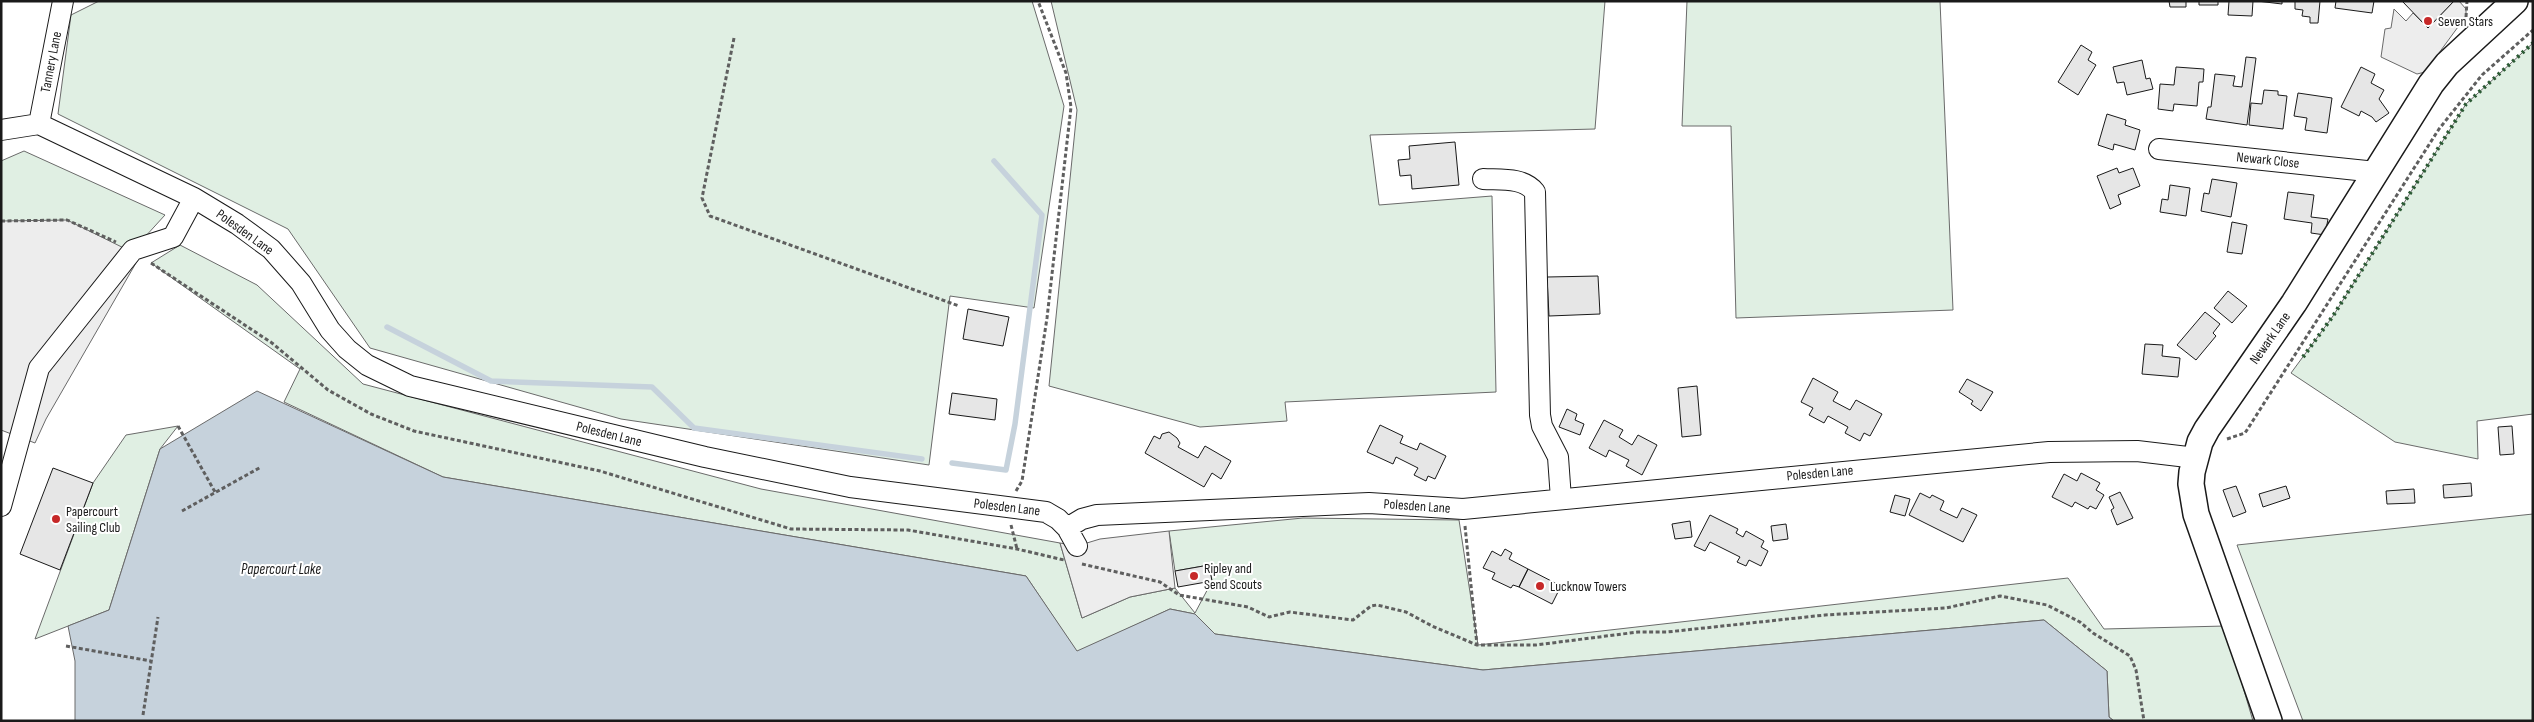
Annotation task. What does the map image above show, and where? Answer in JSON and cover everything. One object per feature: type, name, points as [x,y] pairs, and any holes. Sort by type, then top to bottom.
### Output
[{"type":"main road","name":"Newark Lane","points":[[2269,721],[2196,514],[2191,484],[2196,458],[2207,430],[2294,303],[2438,76],[2447,64],[2506,4]]},
{"type":"street","name":"Tannery Lane","points":[[39,124],[63,1]]},
{"type":"street","points":[[1,130],[39,124]]},
{"type":"street","name":"Polesden Lane","points":[[39,124],[194,198],[271,249],[301,283],[330,330],[347,349],[366,365],[396,380],[420,388],[705,457],[850,487],[1046,512],[1058,519],[1066,528],[1082,519],[1097,515],[1369,503],[1463,509],[2049,452],[2137,451],[2196,458]]},
{"type":"street","name":"Newark Close","points":[[2159,149],[2376,172]]},
{"type":"street","points":[[1483,179],[1521,182],[1529,185],[1535,192],[1540,415],[1542,426],[1558,457],[1561,499]]},
{"type":"street","points":[[1,506],[39,368],[133,250],[173,237],[194,198]]},
{"type":"street","points":[[1066,528],[1077,546]]},
{"type":"path","points":[[1005,507],[1022,481],[1047,318],[1071,107],[1066,73],[1038,1]]},
{"type":"path","points":[[2222,440],[2245,433],[2439,129],[2482,75],[2533,30]]},
{"type":"path","points":[[734,38],[702,198],[710,216],[959,306]]},
{"type":"path","points":[[178,426],[215,492]]},
{"type":"path","points":[[182,511],[261,467]]},
{"type":"path","points":[[1463,509],[1477,645],[1536,645],[1638,632],[1667,632],[1825,615],[1946,608],[2000,596],[2047,605],[2080,622],[2130,656],[2136,670],[2144,721]]},
{"type":"path","points":[[143,715],[158,617]]},
{"type":"path","points":[[66,646],[151,661]]},
{"type":"green space","points":[[99,1],[1032,1],[1064,106],[1034,308],[950,296],[929,465],[621,419],[370,348],[288,229],[58,114],[71,15]]},
{"type":"green space","points":[[1051,1],[1605,1],[1595,129],[1370,135],[1379,205],[1492,196],[1496,392],[1285,402],[1287,421],[1200,427],[1049,386],[1077,110]]},
{"type":"green space","points":[[1687,1],[1940,1],[1953,310],[1736,318],[1731,126],[1682,126]]},
{"type":"green space","points":[[2533,43],[2533,414],[2477,421],[2478,459],[2395,442],[2291,373],[2333,316],[2466,104]]},
{"type":"green space","points":[[24,151],[165,215],[133,250],[1,221],[1,161]]},
{"type":"green space","points":[[180,245],[257,285],[363,384],[761,489],[1060,543],[1082,618],[1130,597],[1175,588],[1195,613],[1212,581],[1209,565],[1175,571],[1169,531],[1303,518],[1459,520],[1478,645],[2068,578],[2104,629],[2225,626],[2253,721],[2114,721],[2109,717],[2107,671],[2044,620],[1483,670],[1215,634],[1195,614],[1170,609],[1077,652],[1026,576],[443,477],[284,402],[300,369],[151,263]]},
{"type":"green space","points":[[178,426],[160,449],[109,610],[35,639],[93,483],[126,435]]},
{"type":"green space","points":[[2533,514],[2533,721],[2303,721],[2237,545]]},
{"type":"shaded area","points":[[2454,1],[2459,1],[2466,9],[2466,16],[2425,72],[2417,74],[2381,57],[2385,29],[2391,28],[2394,9],[2406,21],[2413,13],[2428,28]]},
{"type":"shaded area","points":[[67,220],[140,256],[46,419],[35,443],[1,430],[1,221]]},
{"type":"shaded area","points":[[1169,531],[1175,588],[1130,597],[1082,618],[1060,543],[1077,546],[1100,539]]},
{"type":"water","name":"Papercourt Lake","points":[[257,391],[443,477],[1026,576],[1077,651],[1170,609],[1195,614],[1215,634],[1483,670],[2044,620],[2107,671],[2109,717],[2114,721],[75,721],[75,661],[68,626],[109,610],[160,449]]},
{"type":"building","points":[[2169,1],[2186,1],[2186,7],[2170,7]]},
{"type":"building","points":[[2199,1],[2218,1],[2218,5],[2199,5]]},
{"type":"building","points":[[2229,1],[2253,1],[2252,16],[2228,15]]},
{"type":"building","points":[[2257,1],[2282,1],[2282,4]]},
{"type":"building","points":[[2295,1],[2320,1],[2318,23],[2310,23],[2310,17],[2302,16],[2303,10],[2295,9]]},
{"type":"building","points":[[2336,1],[2374,1],[2372,13],[2335,8]]},
{"type":"building","name":"Seven Stars","points":[[2402,1],[2454,1],[2428,28]]},
{"type":"building","points":[[2081,45],[2092,52],[2088,60],[2096,65],[2078,95],[2058,82]]},
{"type":"building","points":[[2246,57],[2256,58],[2247,125],[2206,119],[2208,107],[2211,107],[2215,74],[2235,76],[2233,86],[2242,87]]},
{"type":"building","points":[[2142,60],[2146,79],[2150,78],[2153,89],[2127,95],[2124,82],[2117,83],[2113,67]]},
{"type":"building","points":[[2176,67],[2204,69],[2203,82],[2199,82],[2197,106],[2174,104],[2173,111],[2158,109],[2160,84],[2174,85]]},
{"type":"building","points":[[2361,67],[2375,74],[2371,83],[2384,90],[2379,99],[2389,113],[2376,122],[2372,117],[2361,111],[2359,116],[2341,107]]},
{"type":"building","points":[[2264,90],[2278,91],[2278,95],[2287,96],[2283,129],[2249,125],[2251,103],[2262,104]]},
{"type":"building","points":[[2298,93],[2332,98],[2327,133],[2305,130],[2307,118],[2294,116]]},
{"type":"building","points":[[2107,114],[2126,120],[2125,125],[2140,130],[2135,150],[2114,144],[2113,150],[2098,145]]},
{"type":"building","points":[[1455,142],[1459,185],[1412,189],[1411,175],[1400,176],[1398,160],[1410,159],[1409,146]]},
{"type":"building","points":[[2117,168],[2119,173],[2133,168],[2140,186],[2118,195],[2121,204],[2110,209],[2097,176]]},
{"type":"building","points":[[2212,179],[2237,183],[2231,217],[2201,211],[2204,193],[2209,194]]},
{"type":"building","points":[[2170,185],[2190,188],[2186,216],[2160,212],[2162,199],[2168,200]]},
{"type":"building","points":[[2288,192],[2314,195],[2311,217],[2328,219],[2325,235],[2311,233],[2312,223],[2284,219]]},
{"type":"building","points":[[2232,222],[2247,225],[2242,254],[2227,252]]},
{"type":"building","points":[[1598,276],[1600,314],[1549,316],[1547,277]]},
{"type":"building","points":[[2228,291],[2247,306],[2232,323],[2214,308]]},
{"type":"building","points":[[968,309],[1009,317],[1003,346],[963,339]]},
{"type":"building","points":[[2205,312],[2220,324],[2213,333],[2216,336],[2196,360],[2177,345]]},
{"type":"building","points":[[2145,344],[2163,345],[2162,356],[2180,358],[2178,377],[2142,374]]},
{"type":"building","points":[[1813,378],[1838,392],[1833,401],[1850,410],[1856,400],[1882,414],[1870,436],[1864,433],[1860,441],[1845,433],[1848,427],[1828,416],[1824,423],[1809,415],[1813,408],[1801,402]]},
{"type":"building","points":[[1967,379],[1993,392],[1981,411],[1971,404],[1973,401],[1959,392]]},
{"type":"building","points":[[1697,386],[1701,435],[1682,437],[1678,388]]},
{"type":"building","points":[[952,393],[997,399],[995,420],[949,414]]},
{"type":"building","points":[[1567,409],[1577,414],[1575,420],[1584,424],[1580,435],[1559,427]]},
{"type":"building","points":[[1604,420],[1623,430],[1619,437],[1632,445],[1638,435],[1657,445],[1642,475],[1626,466],[1629,460],[1609,450],[1606,457],[1589,448]]},
{"type":"building","points":[[1380,425],[1403,436],[1400,443],[1417,450],[1420,443],[1446,456],[1435,479],[1428,476],[1426,481],[1414,475],[1418,468],[1396,457],[1393,464],[1367,452]]},
{"type":"building","points":[[2512,426],[2514,454],[2500,455],[2498,427]]},
{"type":"building","points":[[1169,432],[1180,443],[1178,447],[1198,458],[1205,446],[1231,461],[1221,479],[1212,473],[1204,487],[1145,453],[1154,436],[1160,439],[1162,434]]},
{"type":"building","name":"Papercourt Sailing Club","points":[[53,468],[93,483],[60,570],[20,554]]},
{"type":"building","points":[[2081,473],[2100,483],[2096,490],[2104,495],[2096,509],[2090,506],[2088,509],[2075,502],[2072,507],[2052,497],[2064,474],[2077,481]]},
{"type":"building","points":[[2471,483],[2472,496],[2444,498],[2443,485]]},
{"type":"building","points":[[2236,486],[2246,512],[2233,517],[2223,490]]},
{"type":"building","points":[[2286,486],[2290,498],[2263,507],[2259,494]]},
{"type":"building","points":[[2414,489],[2415,503],[2387,504],[2386,491]]},
{"type":"building","points":[[2120,492],[2133,518],[2117,525],[2111,510],[2114,508],[2109,497]]},
{"type":"building","points":[[1920,493],[1930,498],[1932,495],[1944,501],[1940,510],[1957,518],[1962,508],[1977,515],[1963,542],[1909,515]]},
{"type":"building","points":[[1895,495],[1910,499],[1905,516],[1890,512]]},
{"type":"building","points":[[1710,515],[1738,529],[1736,533],[1743,537],[1746,531],[1764,541],[1761,547],[1768,551],[1761,566],[1749,560],[1746,566],[1737,562],[1740,557],[1710,542],[1705,551],[1694,546]]},
{"type":"building","points":[[1690,521],[1692,537],[1675,539],[1672,524]]},
{"type":"building","points":[[1786,524],[1788,539],[1773,541],[1771,526]]},
{"type":"building","points":[[1505,549],[1512,553],[1509,559],[1528,569],[1519,587],[1513,585],[1511,588],[1492,579],[1495,573],[1483,568],[1492,551],[1501,556]]},
{"type":"building","name":"Ripley and Send Scouts","points":[[1209,565],[1212,581],[1178,587],[1175,571]]},
{"type":"building","name":"Lucknow Towers","points":[[1528,569],[1561,586],[1552,604],[1519,587]]},
{"type":"waterway","points":[[952,463],[1006,470],[1015,424],[1042,215],[994,161]]},
{"type":"waterway","points":[[387,327],[491,381],[652,387],[694,428],[922,459]]},
{"type":"hedge","points":[[2303,357],[2333,316],[2466,104],[2533,43]]},
{"type":"place","name":"Seven Stars","points":[[2428,21]]},
{"type":"place","name":"Papercourt Sailing Club","points":[[56,519]]},
{"type":"place","name":"Ripley and Send Scouts","points":[[1194,576]]},
{"type":"place","name":"Lucknow Towers","points":[[1540,586]]}]
